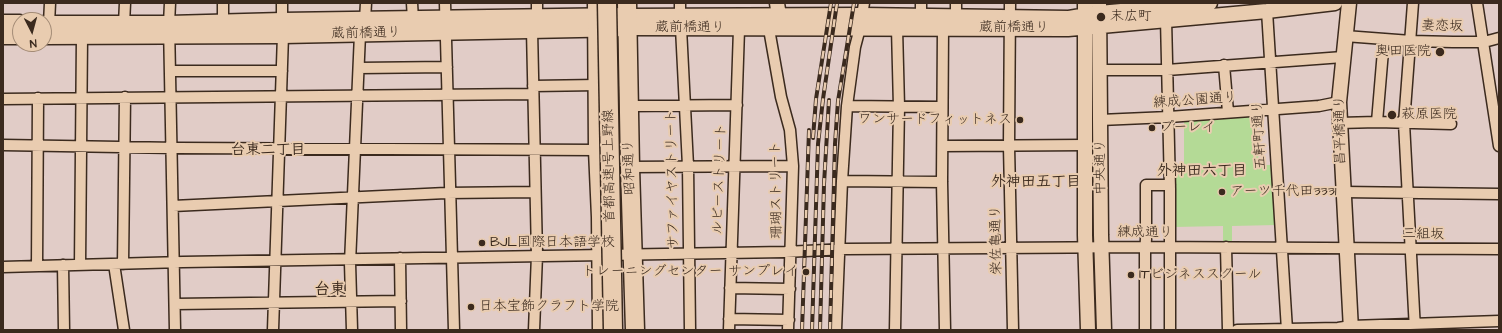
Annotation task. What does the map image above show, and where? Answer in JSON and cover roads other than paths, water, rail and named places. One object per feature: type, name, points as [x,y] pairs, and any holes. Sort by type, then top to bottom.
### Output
[{"type":"highway","points":[[600,13],[598,150],[605,329]]},
{"type":"highway","name":"首都高速1号上野線","points":[[600,13],[605,329]]},
{"type":"highway","name":"首都高速1号上野線","points":[[623,330],[625,13]]},
{"type":"highway","name":"昭和通り","points":[[625,13],[630,167],[628,255],[635,330]]},
{"type":"highway","points":[[605,329],[610,319],[610,269],[628,255]]},
{"type":"main road","name":"蔵前橋通り","points":[[363,27],[413,20],[445,18],[535,17],[625,13]]},
{"type":"main road","name":"蔵前橋通り","points":[[52,29],[82,36],[170,30],[363,27],[445,18]]},
{"type":"main road","name":"蔵前橋通り","points":[[52,28],[124,24],[170,30],[223,22],[283,28]]},
{"type":"street","points":[[124,24],[125,3]]},
{"type":"street","points":[[170,3],[175,330]]},
{"type":"street","points":[[223,3],[223,22]]},
{"type":"street","points":[[273,330],[282,71],[282,3]]},
{"type":"street","points":[[352,330],[350,259],[359,68],[366,3]]},
{"type":"street","points":[[412,3],[413,20]]},
{"type":"street","name":"栄佐亀通り","points":[[1010,3],[1010,146],[1013,330]]},
{"type":"street","name":"蔵前橋通り","points":[[1165,10],[1210,3]]},
{"type":"street","name":"蔵前橋通り","points":[[680,16],[739,28],[769,29],[862,15],[921,9],[956,10],[1009,23],[1068,28],[1085,15],[1165,10],[1267,11],[1335,3]]},
{"type":"street","name":"昌平橋通り","points":[[1349,3],[1339,102],[1339,123],[1351,328]]},
{"type":"street","points":[[1414,3],[1404,123],[1412,249],[1415,327]]},
{"type":"street","points":[[1477,3],[1499,146]]},
{"type":"street","name":"蔵前橋通り","points":[[625,13],[680,16],[778,9],[862,15],[896,28],[943,28],[1009,23]]},
{"type":"street","points":[[1165,10],[1169,117],[1170,330]]},
{"type":"street","name":"五軒町通り","points":[[1267,11],[1287,330]]},
{"type":"street","name":"中央通り","points":[[1099,14],[1101,247],[1104,330]]},
{"type":"street","points":[[836,330],[846,106],[862,15]]},
{"type":"street","name":"中央通り","points":[[1085,15],[1086,247],[1088,330]]},
{"type":"street","name":"サファイヤストリート","points":[[680,16],[688,166],[690,330]]},
{"type":"street","points":[[534,330],[537,256],[533,90],[535,17]]},
{"type":"street","points":[[445,18],[454,330]]},
{"type":"street","name":"ルビーストリート","points":[[729,330],[739,28]]},
{"type":"street","points":[[895,330],[898,107],[896,28]]},
{"type":"street","points":[[943,28],[942,182],[945,330]]},
{"type":"street","name":"珊瑚ストリート","points":[[769,29],[781,97],[784,102],[790,130],[793,166],[789,325]]},
{"type":"street","points":[[80,265],[82,36]]},
{"type":"street","name":"妻恋坂","points":[[1345,36],[1411,41],[1484,42],[1499,38]]},
{"type":"street","points":[[1377,122],[1384,39]]},
{"type":"street","points":[[1100,70],[1167,70],[1343,57]]},
{"type":"street","points":[[1224,65],[1228,112]]},
{"type":"street","points":[[359,68],[446,67]]},
{"type":"street","points":[[170,71],[282,71]]},
{"type":"street","points":[[3,99],[447,95],[598,86]]},
{"type":"street","points":[[124,330],[118,264],[125,148],[125,97]]},
{"type":"street","points":[[37,266],[38,98]]},
{"type":"street","name":"練成公園通り","points":[[1100,120],[1169,117],[1273,108],[1319,106],[1339,102]]},
{"type":"street","points":[[628,106],[737,105]]},
{"type":"street","points":[[846,106],[942,107]]},
{"type":"street","points":[[1339,123],[1377,122],[1451,124]]},
{"type":"street","points":[[943,146],[1086,145]]},
{"type":"street","points":[[3,146],[598,150]]},
{"type":"street","points":[[630,167],[793,166]]},
{"type":"street","points":[[842,182],[942,182]]},
{"type":"street","points":[[1145,330],[1146,185],[1170,185]]},
{"type":"street","points":[[173,206],[450,193],[535,192]]},
{"type":"street","points":[[1343,192],[1499,194]]},
{"type":"street","name":"練成通り","points":[[3,267],[174,262],[791,252],[846,249],[1086,247],[1346,248]]},
{"type":"street","points":[[1226,247],[1228,330]]},
{"type":"street","name":"三組坂","points":[[1346,248],[1499,249]]},
{"type":"street","points":[[400,258],[401,330]]},
{"type":"street","points":[[63,265],[64,330]]},
{"type":"street","points":[[730,288],[790,289]]},
{"type":"street","points":[[174,304],[401,301]]},
{"type":"street","points":[[729,318],[789,325]]},
{"type":"street","points":[[1237,330],[1495,325]]},
{"type":"railway","points":[[813,138],[816,99],[831,3]]},
{"type":"railway","points":[[812,330],[818,144],[837,3]]},
{"type":"railway","points":[[830,330],[835,144],[838,101],[854,3]]},
{"type":"railway","points":[[820,330],[824,184],[829,100]]},
{"type":"railway","points":[[802,330],[809,130]]},
{"type":"place","name":"末広町","points":[[1101,17]]},
{"type":"place","name":"奥田医院","points":[[1440,52]]},
{"type":"place","name":"萩原医院","points":[[1392,115]]},
{"type":"place","name":"ワンサードフィットネス","points":[[1020,120]]},
{"type":"place","name":"プーレイ","points":[[1152,128]]},
{"type":"place","name":"アーツ千代田3331","points":[[1222,192]]},
{"type":"place","name":"BJL国際日本語学校","points":[[482,243]]},
{"type":"place","name":"トレーニングセンター サンプレイ","points":[[806,272]]},
{"type":"place","name":"ITビジネススクール","points":[[1131,275]]},
{"type":"place","name":"日本宝飾クラフト学院","points":[[471,307]]},
{"type":"district","name":"台東二丁目","points":[[268,151]]},
{"type":"district","name":"外神田六丁目","points":[[1202,172]]},
{"type":"district","name":"外神田五丁目","points":[[1036,183]]},
{"type":"district","name":"台東","points":[[330,291]]}]
